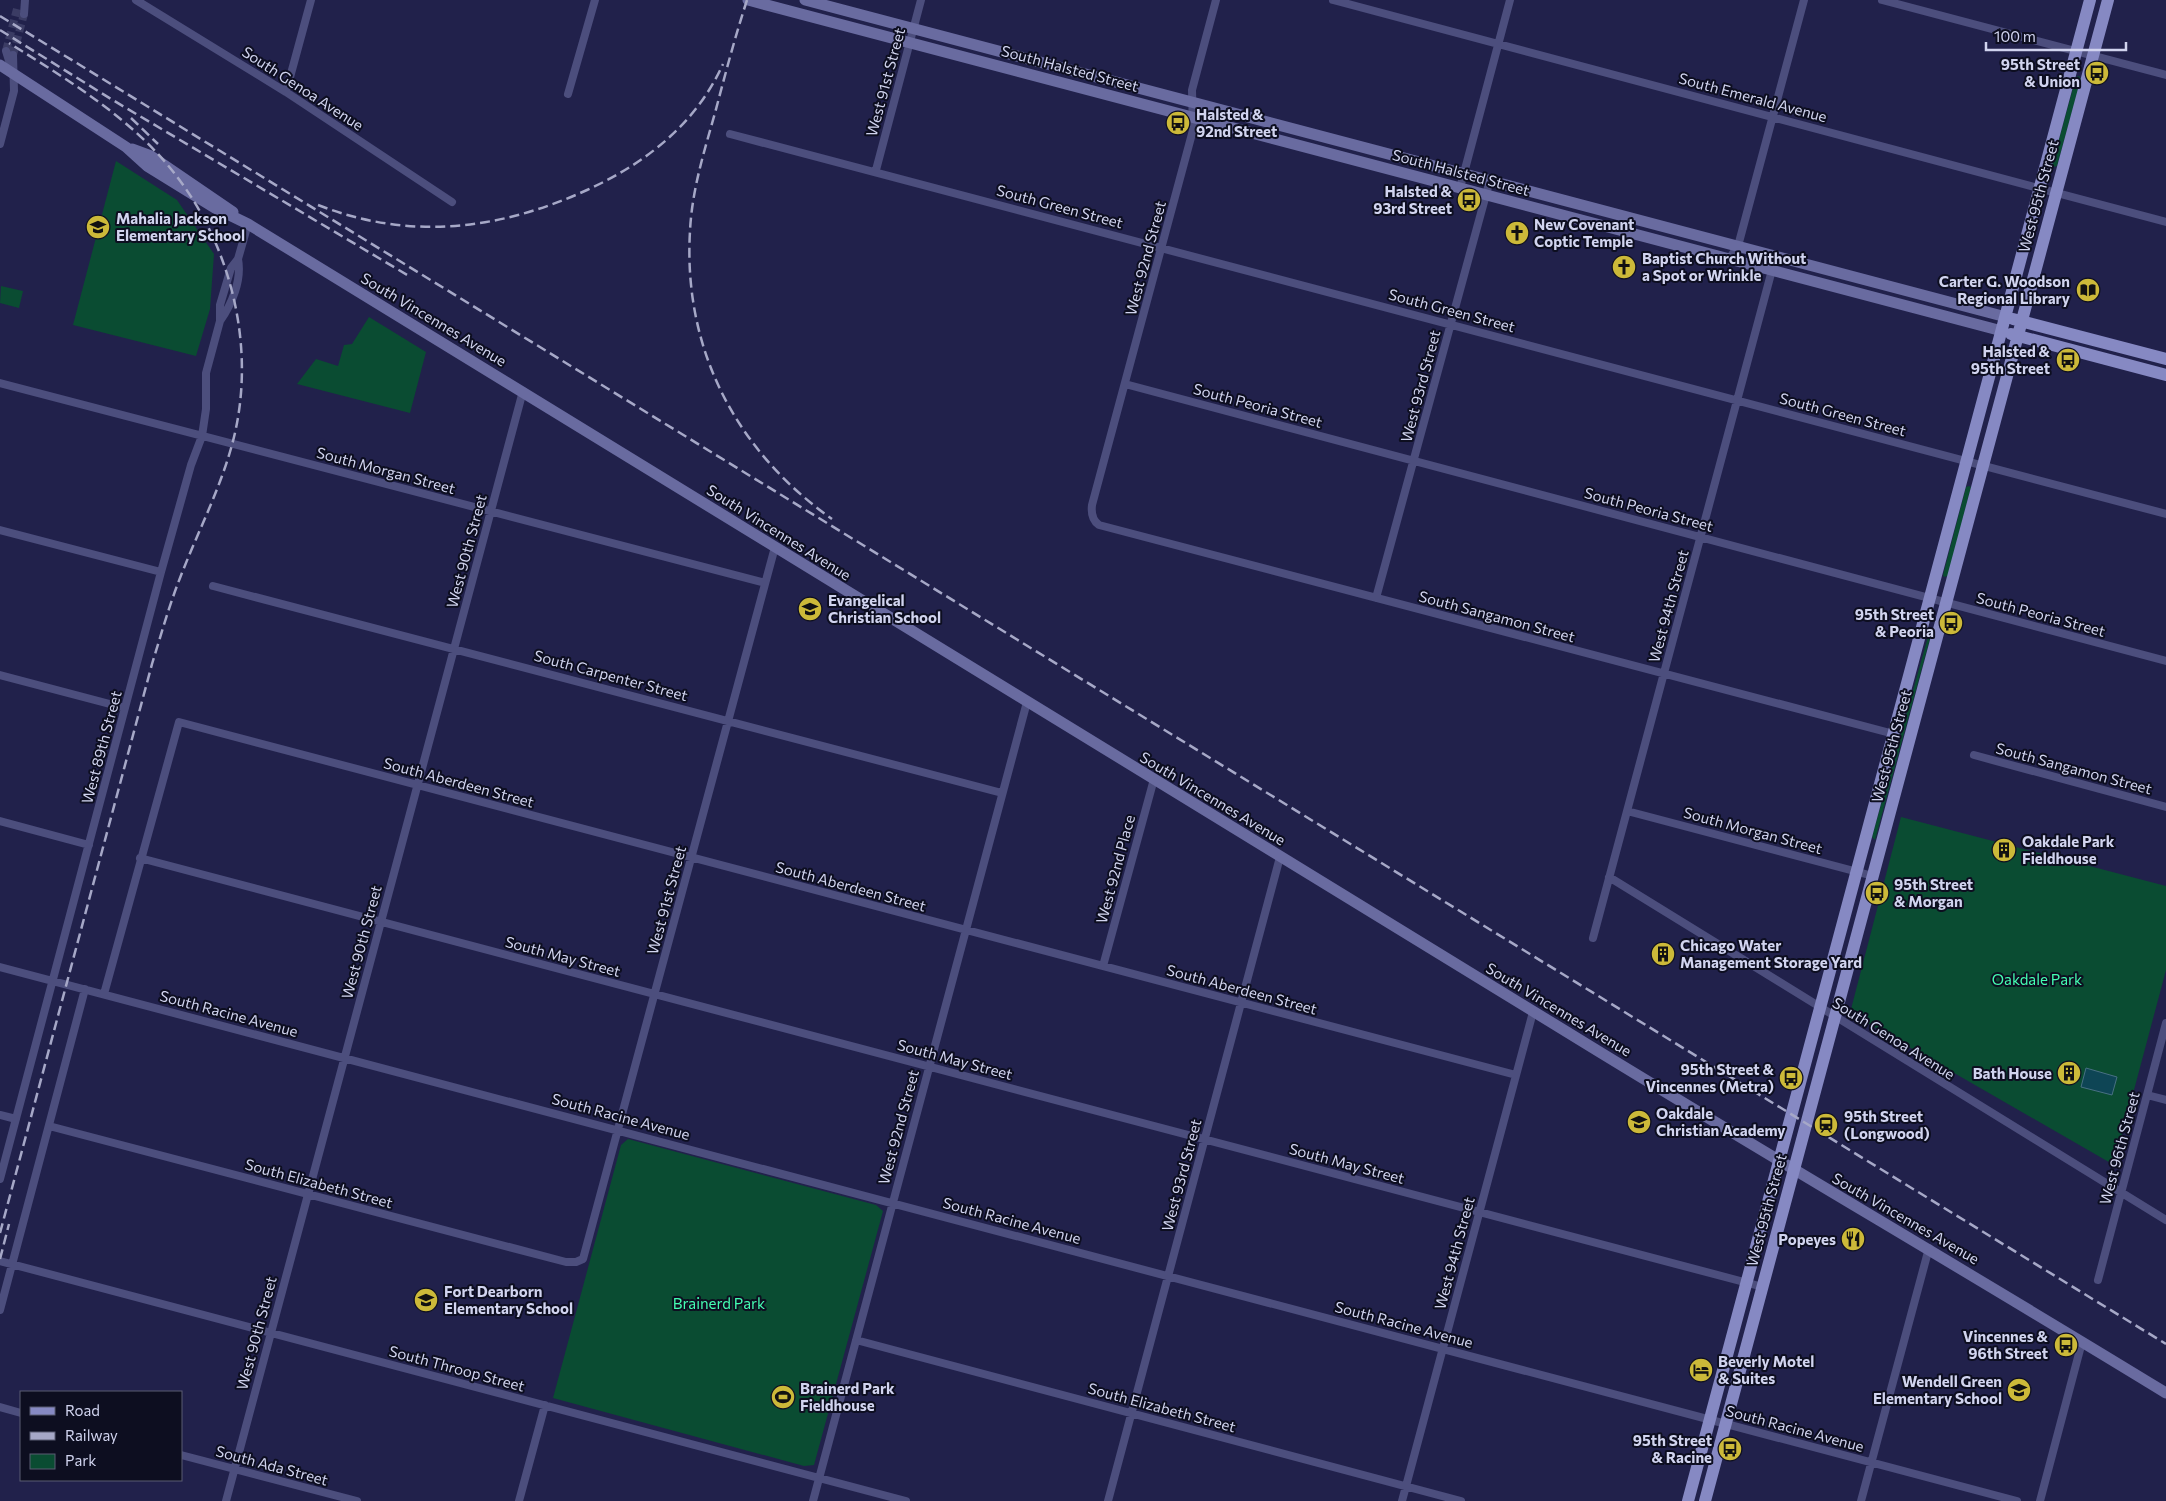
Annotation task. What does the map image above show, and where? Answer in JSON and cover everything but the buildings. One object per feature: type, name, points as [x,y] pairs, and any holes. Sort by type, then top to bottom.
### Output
[{"type":"main road","name":"South Halsted Street","points":[[748,0],[2166,375]]},
{"type":"main road","name":"South Halsted Street","points":[[805,0],[2166,359]]},
{"type":"main road","name":"West 95th Street","points":[[1688,1501],[2090,0]]},
{"type":"main road","name":"West 95th Street","points":[[1705,1501],[2108,0]]},
{"type":"main road","name":"South Vincennes Avenue","points":[[0,65],[126,147],[151,156],[219,201],[248,224],[1027,702],[1533,1012],[1794,1170],[1929,1248],[2166,1393]]},
{"type":"street","name":"South Genoa Avenue","points":[[136,0],[286,92],[452,202]]},
{"type":"street","points":[[286,92],[311,0]]},
{"type":"street","points":[[568,94],[595,0]]},
{"type":"street","name":"West 91st Street","points":[[876,170],[921,0]]},
{"type":"street","name":"West 92nd Street","points":[[1095,522],[1092,514],[1092,505],[1163,248],[1193,130],[1192,90],[1216,0]]},
{"type":"street","name":"South Emerald Avenue","points":[[1333,0],[2166,222]]},
{"type":"street","points":[[1460,188],[1510,0]]},
{"type":"street","points":[[1729,259],[1738,246],[1804,0]]},
{"type":"street","points":[[1882,0],[2166,75]]},
{"type":"street","points":[[21,11],[25,1]]},
{"type":"street","points":[[0,144],[14,91],[10,53]]},
{"type":"street","name":"South Green Street","points":[[730,134],[876,170],[2166,514]]},
{"type":"street","name":"West 93rd Street","points":[[1376,598],[1490,180]]},
{"type":"street","name":"West 89th Street","points":[[0,1179],[161,572],[191,465],[202,436],[206,409],[206,373],[220,321],[220,305],[231,268],[238,259],[248,224]]},
{"type":"street","points":[[1766,253],[1772,270]]},
{"type":"street","name":"West 94th Street","points":[[1593,938],[1772,270]]},
{"type":"street","name":"South Morgan Street","points":[[0,383],[765,583]]},
{"type":"street","name":"South Peoria Street","points":[[1125,384],[2166,661]]},
{"type":"street","name":"West 90th Street","points":[[226,1501],[523,391]]},
{"type":"street","name":"South Sangamon Street","points":[[1095,522],[1099,525],[1894,734]]},
{"type":"street","points":[[0,530],[161,572]]},
{"type":"street","name":"West 91st Street","points":[[583,1259],[775,547]]},
{"type":"street","name":"South Carpenter Street","points":[[213,586],[1002,793]]},
{"type":"street","points":[[0,675],[126,708]]},
{"type":"street","name":"West 92nd Street","points":[[813,1501],[1027,702]]},
{"type":"street","name":"South Aberdeen Street","points":[[140,858],[179,722],[1516,1076]]},
{"type":"street","name":"South Sangamon Street","points":[[1974,755],[2166,807]]},
{"type":"street","name":"West 92nd Place","points":[[1103,966],[1154,779]]},
{"type":"street","name":"South Morgan Street","points":[[1627,812],[1873,876]]},
{"type":"street","points":[[0,821],[89,844]]},
{"type":"street","name":"West 93rd Street","points":[[1108,1501],[1280,857]]},
{"type":"street","points":[[104,994],[140,858]]},
{"type":"street","name":"South May Street","points":[[140,858],[1763,1287]]},
{"type":"street","name":"South Genoa Avenue","points":[[1609,877],[1835,1018],[2166,1220]]},
{"type":"street","name":"South Racine Avenue","points":[[0,966],[2017,1501]]},
{"type":"street","points":[[0,1310],[85,989]]},
{"type":"street","name":"West 94th Street","points":[[1402,1501],[1533,1012]]},
{"type":"street","name":"West 96th Street","points":[[2098,1280],[2166,1023]]},
{"type":"street","points":[[2147,1095],[2166,1100]]},
{"type":"street","points":[[0,1115],[16,1119]]},
{"type":"street","name":"South Elizabeth Street","points":[[49,1126],[566,1262],[576,1262],[583,1259]]},
{"type":"street","points":[[1861,1501],[1929,1248]]},
{"type":"street","name":"South Throop Street","points":[[0,1261],[906,1501]]},
{"type":"street","name":"South Elizabeth Street","points":[[856,1340],[1461,1501]]},
{"type":"street","points":[[2040,1501],[2082,1342]]},
{"type":"street","points":[[519,1501],[544,1405]]},
{"type":"street","points":[[0,1407],[20,1412]]},
{"type":"street","name":"South Ada Street","points":[[182,1455],[357,1501]]},
{"type":"green space","points":[[2079,76],[2081,79],[2057,166],[2054,167],[2052,165],[2076,77]]},
{"type":"green space","points":[[116,161],[177,200],[214,254],[210,309],[196,356],[73,325]]},
{"type":"green space","points":[[1,286],[23,291],[19,308],[0,303]]},
{"type":"green space","points":[[369,317],[426,352],[410,413],[297,384],[316,359],[338,366],[344,345],[352,344]]},
{"type":"green space","points":[[1966,487],[1971,487],[1948,576],[1944,577]]},
{"type":"green space","points":[[1929,633],[1931,635],[1875,840],[1872,837]]},
{"type":"green space","name":"Oakdale Park","points":[[1901,817],[2166,886],[2166,970],[2114,1165],[1850,1013]]},
{"type":"green space","name":"Brainerd Park","points":[[628,1139],[876,1205],[883,1211],[814,1465],[804,1466],[553,1398],[621,1145]]},
{"type":"water","points":[[2086,1068],[2117,1077],[2112,1095],[2081,1087]]},
{"type":"tunnel","points":[[6,51],[17,9]]},
{"type":"tunnel","points":[[13,55],[24,14]]},
{"type":"railway","points":[[747,0],[703,157],[693,201],[690,231],[690,274],[696,316],[707,356],[722,394],[743,429],[768,462],[798,492],[832,519]]},
{"type":"railway","points":[[0,16],[2166,1344]]},
{"type":"railway","points":[[0,30],[111,99],[409,276]]},
{"type":"railway","points":[[0,1233],[152,664],[176,589],[216,491],[234,437],[240,399],[242,361],[238,323],[230,285],[218,249],[202,214],[181,182],[157,153],[123,121],[86,93],[9,43]]},
{"type":"railway","points":[[318,205],[352,216],[420,227],[454,226],[487,222],[554,204],[609,179],[649,154],[684,123],[699,105],[712,86],[723,64]]},
{"type":"railway","points":[[131,118],[158,144]]},
{"type":"railway","points":[[0,1259],[9,1224]]},
{"type":"place","name":"95th Street & Union","points":[[2097,73]]},
{"type":"place","name":"Halsted & 92nd Street","points":[[1178,123]]},
{"type":"place","name":"Halsted & 93rd Street","points":[[1469,200]]},
{"type":"place","name":"Mahalia Jackson Elementary School","points":[[98,227]]},
{"type":"place","name":"New Covenant Coptic Temple","points":[[1517,233]]},
{"type":"place","name":"Baptist Church Without a Spot or Wrinkle","points":[[1624,267]]},
{"type":"place","name":"Carter G. Woodson Regional Library","points":[[2088,290]]},
{"type":"place","name":"Halsted & 95th Street","points":[[2068,360]]},
{"type":"place","name":"Evangelical Christian School","points":[[810,609]]},
{"type":"place","name":"95th Street & Peoria","points":[[1951,623]]},
{"type":"place","name":"Oakdale Park Fieldhouse","points":[[2004,850]]},
{"type":"place","name":"95th Street & Morgan","points":[[1877,893]]},
{"type":"place","name":"Chicago Water Management Storage Yard","points":[[1663,954]]},
{"type":"place","name":"Bath House","points":[[2069,1073]]},
{"type":"place","name":"95th Street & Vincennes (Metra)","points":[[1791,1078]]},
{"type":"place","name":"Oakdale Christian Academy","points":[[1639,1122]]},
{"type":"place","name":"95th Street (Longwood)","points":[[1826,1125]]},
{"type":"place","name":"Popeyes","points":[[1853,1239]]},
{"type":"place","name":"Fort Dearborn Elementary School","points":[[426,1300]]},
{"type":"place","name":"Vincennes & 96th Street","points":[[2066,1345]]},
{"type":"place","name":"Beverly Motel & Suites","points":[[1701,1370]]},
{"type":"place","name":"Wendell Green Elementary School","points":[[2019,1390]]},
{"type":"place","name":"Brainerd Park Fieldhouse","points":[[783,1397]]},
{"type":"place","name":"95th Street & Racine","points":[[1730,1449]]}]
